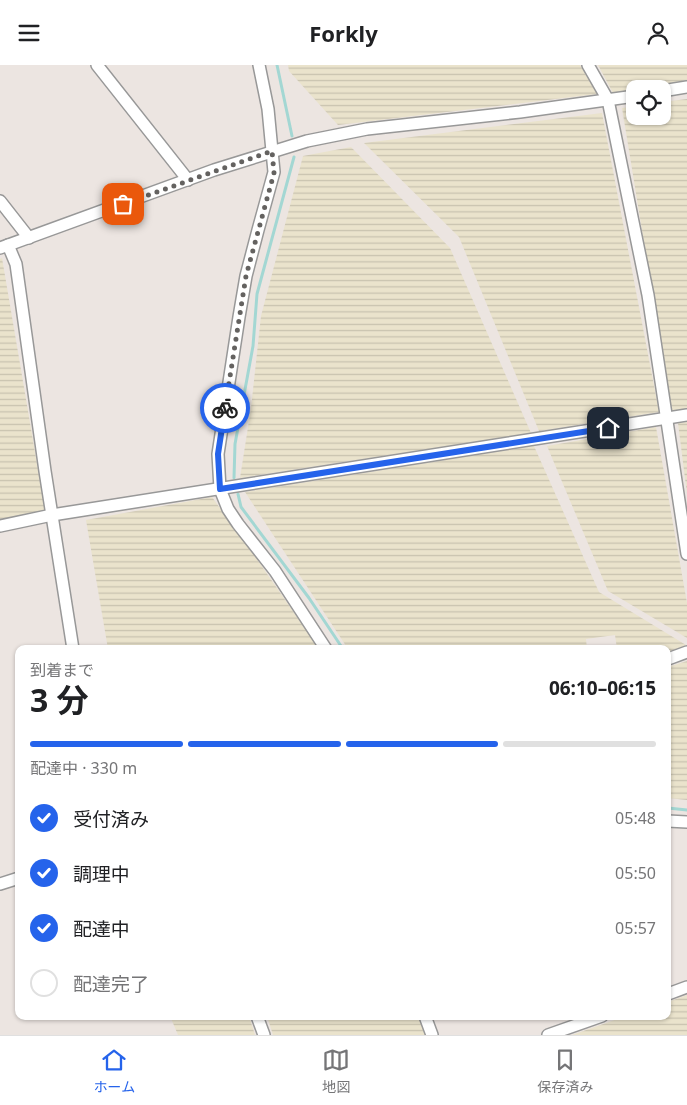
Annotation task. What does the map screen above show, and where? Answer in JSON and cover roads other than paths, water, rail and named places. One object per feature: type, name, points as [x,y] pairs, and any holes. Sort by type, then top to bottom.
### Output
[{"type":"street","points":[[97,65],[188,180]]},
{"type":"street","points":[[258,65],[268,109],[274,173],[251,258],[239,317],[218,454],[220,489],[233,517],[275,571],[323,645]]},
{"type":"street","points":[[588,65],[608,100],[648,295],[687,554]]},
{"type":"street","points":[[671,90],[687,87]]},
{"type":"street","points":[[72,645],[16,264],[4,247],[188,180],[307,141],[367,129],[626,97]]},
{"type":"street","points":[[0,201],[29,237]]},
{"type":"street","points":[[0,526],[52,515],[687,415]]},
{"type":"street","points":[[671,658],[687,652]]},
{"type":"street","points":[[671,821],[687,822]]},
{"type":"street","points":[[0,884],[15,879]]},
{"type":"street","points":[[671,993],[687,987]]},
{"type":"street","points":[[258,1020],[264,1035]]},
{"type":"street","points":[[427,1020],[432,1035]]},
{"type":"street","points":[[548,1035],[591,1020]]},
{"type":"waterway","points":[[277,65],[292,136]]},
{"type":"waterway","points":[[234,478],[235,444],[253,346],[257,294],[294,157]]},
{"type":"waterway","points":[[238,494],[241,507],[309,598],[340,645]]},
{"type":"waterway","points":[[671,808],[687,810]]}]
